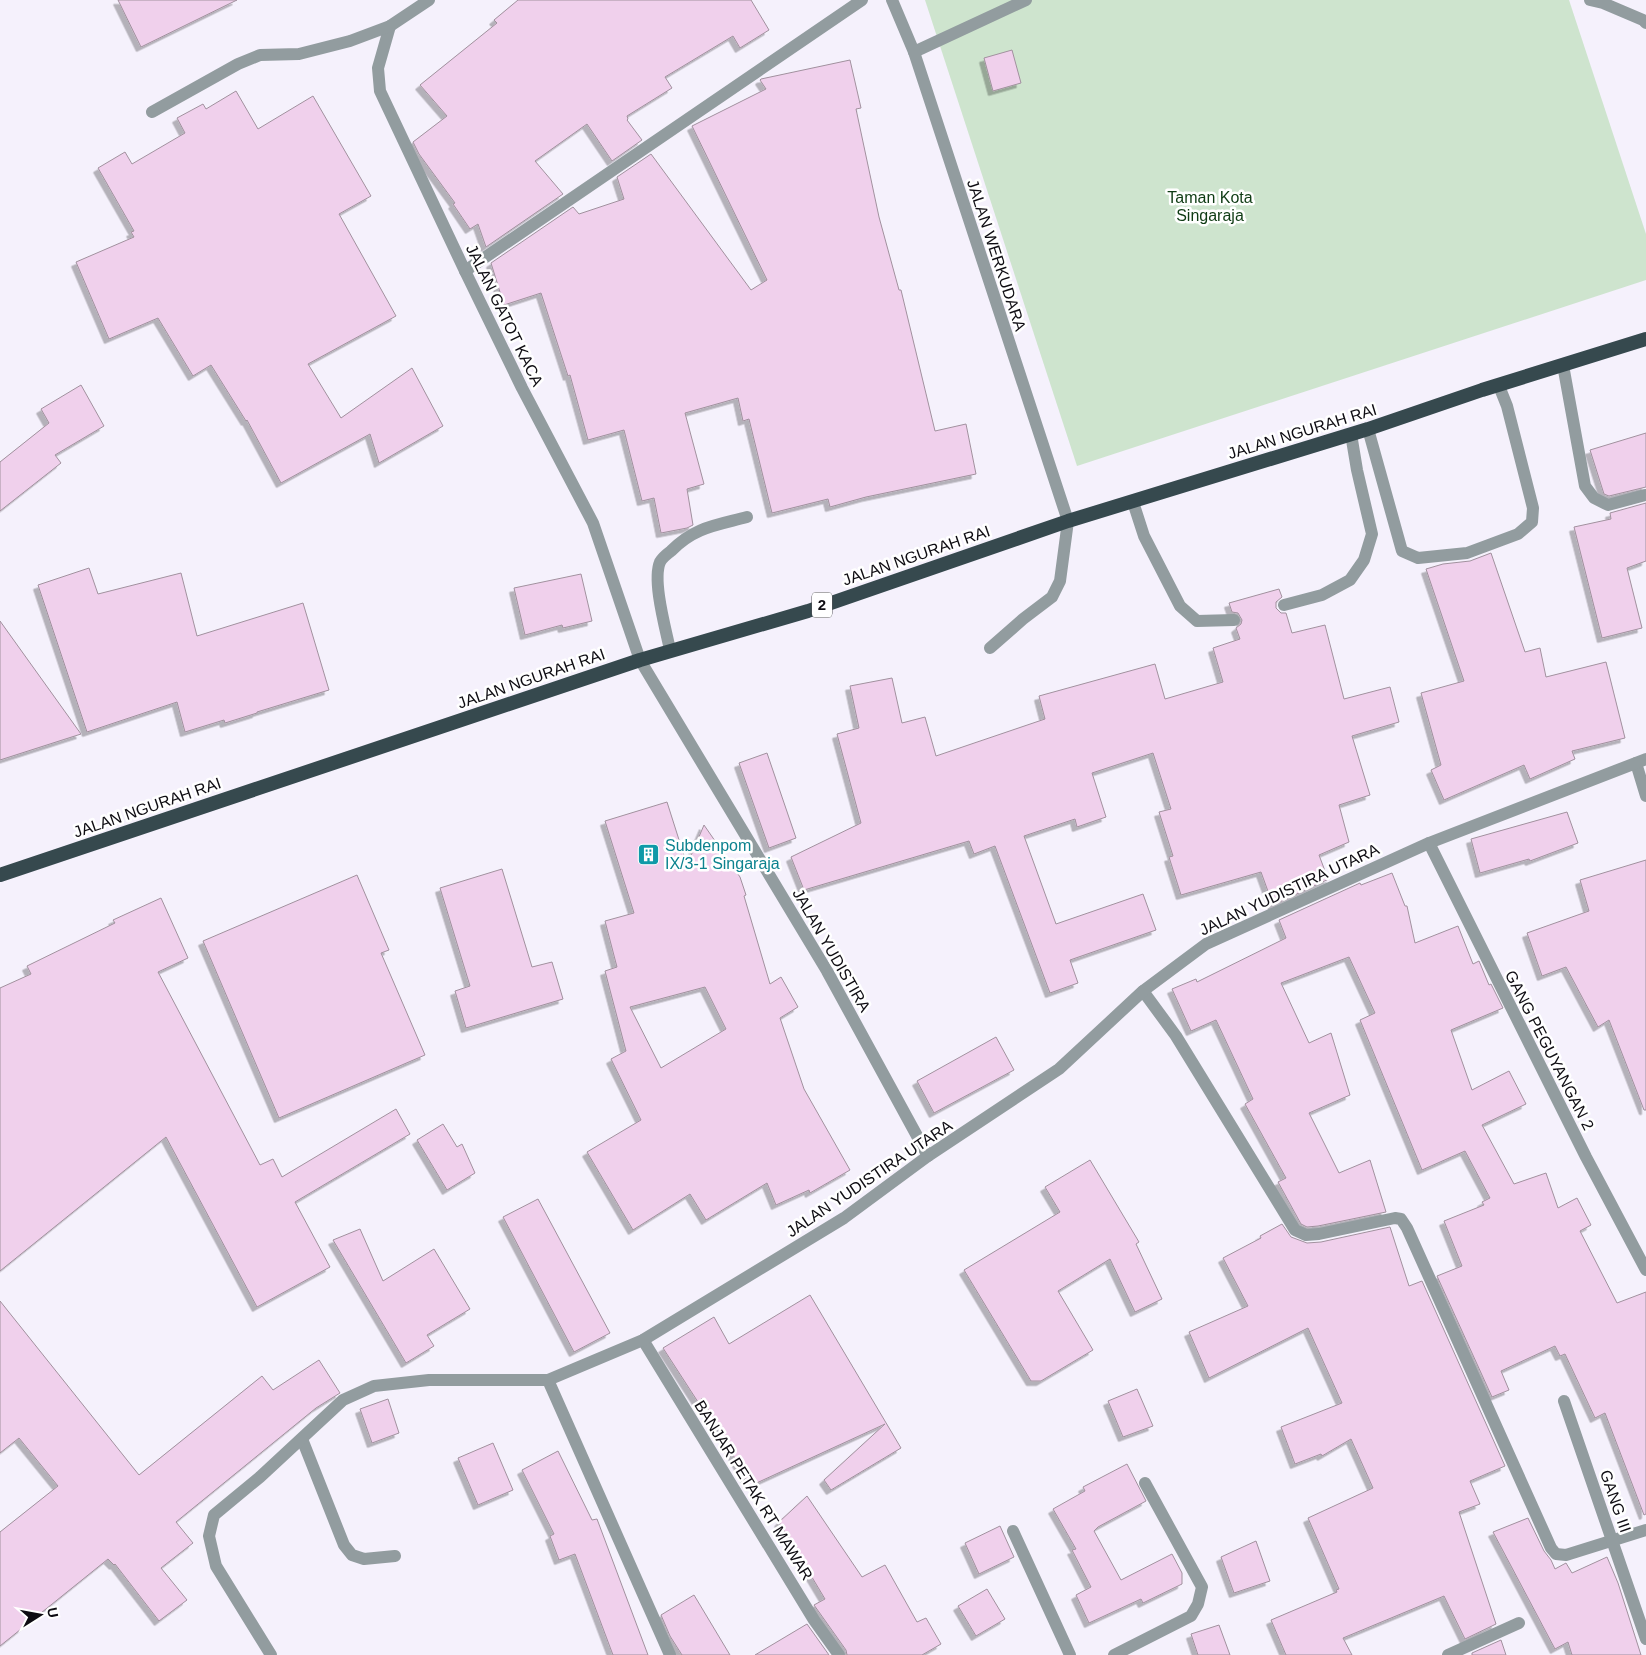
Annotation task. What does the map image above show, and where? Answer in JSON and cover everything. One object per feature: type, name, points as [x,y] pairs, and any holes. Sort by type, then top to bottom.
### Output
[{"type":"highway","name":"JALAN NGURAH RAI","points":[[0,875],[670,650],[808,610],[1068,521],[1368,429],[1482,390],[1500,386],[1646,338]]},
{"type":"street","points":[[465,271],[862,0]]},
{"type":"street","name":"JALAN WERKUDARA","points":[[892,0],[914,52],[1068,521]]},
{"type":"street","points":[[914,52],[1026,0]]},
{"type":"street","points":[[1590,0],[1603,3],[1644,20],[1646,23]]},
{"type":"street","points":[[152,112],[238,64],[260,55],[299,54],[350,42],[390,26],[420,2]]},
{"type":"street","name":"JALAN GATOT KACA","points":[[390,26],[378,68],[380,91],[522,388],[593,522],[640,660]]},
{"type":"street","points":[[1563,365],[1585,486],[1594,498],[1608,505],[1644,495]]},
{"type":"street","points":[[1368,429],[1402,551],[1418,558],[1467,553],[1518,534],[1532,522],[1533,508],[1507,406],[1500,386]]},
{"type":"street","points":[[1284,605],[1322,595],[1350,580],[1364,560],[1372,534],[1357,470],[1351,434]]},
{"type":"street","points":[[1133,502],[1144,536],[1180,606],[1197,621],[1234,620]]},
{"type":"street","points":[[670,650],[659,593],[660,562],[680,542],[703,528],[747,517]]},
{"type":"street","points":[[990,648],[1052,597],[1060,581],[1068,521]]},
{"type":"street","name":"JALAN YUDISTIRA","points":[[640,660],[827,971],[928,1156]]},
{"type":"street","points":[[1641,761],[1646,796]]},
{"type":"street","name":"JALAN YUDISTIRA UTARA","points":[[271,1655],[216,1566],[209,1536],[214,1515],[260,1477],[343,1400],[374,1386],[428,1380],[548,1380],[643,1340],[844,1218],[928,1156],[1059,1070],[1143,991],[1206,944],[1428,843],[1641,761]]},
{"type":"street","name":"GANG PEGUYANGAN 2","points":[[1428,843],[1586,1157],[1646,1270]]},
{"type":"street","points":[[1143,991],[1176,1036],[1295,1230],[1306,1235],[1318,1234],[1395,1218],[1401,1219],[1407,1228],[1551,1548],[1556,1554],[1566,1555],[1646,1530]]},
{"type":"street","name":"BANJAR PETAK RT MAWAR","points":[[643,1340],[814,1620],[839,1655]]},
{"type":"street","points":[[548,1380],[670,1655]]},
{"type":"street","name":"GANG III","points":[[1564,1401],[1646,1639]]},
{"type":"street","points":[[302,1439],[344,1545],[352,1555],[364,1559],[395,1556]]},
{"type":"street","points":[[1114,1655],[1191,1616],[1198,1604],[1202,1587],[1145,1483]]},
{"type":"street","points":[[1013,1531],[1070,1655]]},
{"type":"street","points":[[1448,1655],[1518,1623]]},
{"type":"green space","name":"Taman Kota Singaraja","points":[[925,0],[1569,0],[1646,234],[1646,280],[1077,466]]},
{"type":"building","points":[[118,0],[237,0],[141,47]]},
{"type":"building","points":[[518,0],[751,0],[769,30],[740,48],[733,36],[665,77],[672,88],[627,116],[627,120],[642,140],[612,161],[587,124],[535,161],[563,194],[486,247],[478,224],[470,229],[453,204],[455,203],[419,154],[413,142],[447,116],[420,85],[497,23],[494,20]]},
{"type":"building","points":[[1012,50],[1021,83],[993,91],[984,58]]},
{"type":"building","points":[[850,60],[861,108],[856,109],[879,217],[899,290],[901,290],[935,431],[966,424],[976,474],[866,497],[830,507],[828,499],[772,513],[749,419],[743,421],[738,398],[685,413],[704,484],[687,489],[693,525],[661,533],[654,498],[642,501],[624,430],[588,440],[570,375],[568,376],[541,293],[504,305],[491,263],[573,207],[579,214],[624,199],[617,177],[651,154],[751,290],[767,280],[692,126],[766,89],[761,79]]},
{"type":"building","points":[[236,91],[258,129],[313,96],[371,196],[339,214],[396,316],[308,364],[341,418],[412,368],[443,426],[379,463],[370,434],[281,483],[247,420],[211,365],[193,376],[158,318],[109,339],[76,262],[134,237],[131,232],[134,231],[98,168],[125,152],[132,164],[185,133],[177,118],[203,104],[206,109]]},
{"type":"building","points":[[81,385],[104,426],[55,455],[61,463],[0,511],[0,462],[49,423],[41,409]]},
{"type":"building","points":[[1646,433],[1646,487],[1609,496],[1604,494],[1590,450]]},
{"type":"building","points":[[1646,503],[1646,561],[1627,568],[1642,628],[1602,638],[1574,527],[1611,519],[1610,513]]},
{"type":"building","points":[[1491,553],[1525,652],[1540,648],[1546,677],[1606,662],[1625,738],[1572,751],[1575,759],[1530,779],[1524,765],[1444,800],[1431,770],[1441,765],[1421,693],[1464,681],[1426,569],[1443,564],[1470,561]]},
{"type":"building","points":[[89,568],[98,594],[181,573],[197,636],[303,603],[329,690],[225,723],[224,720],[185,732],[177,702],[87,732],[38,585]]},
{"type":"building","points":[[581,574],[592,621],[563,628],[562,625],[525,635],[514,588]]},
{"type":"building","points":[[1279,589],[1282,597],[1276,602],[1276,608],[1281,613],[1286,613],[1292,633],[1325,625],[1344,699],[1390,687],[1399,722],[1352,736],[1370,795],[1339,805],[1349,842],[1319,855],[1328,879],[1331,878],[1273,905],[1261,872],[1181,895],[1169,857],[1173,856],[1159,812],[1171,809],[1153,753],[1092,773],[1106,817],[1077,827],[1075,819],[1024,836],[1056,924],[1143,894],[1156,930],[1070,960],[1078,983],[1050,993],[995,846],[974,854],[969,841],[804,890],[791,857],[861,823],[837,734],[859,728],[850,686],[892,678],[902,723],[925,717],[936,756],[1045,719],[1039,696],[1155,664],[1165,699],[1223,682],[1213,648],[1240,639],[1236,628],[1241,624],[1242,620],[1238,613],[1232,612],[1229,603]]},
{"type":"building","points":[[0,621],[81,734],[0,760]]},
{"type":"building","points":[[767,753],[796,838],[769,848],[739,763]]},
{"type":"building","points":[[667,802],[687,865],[704,825],[740,877],[770,984],[781,977],[798,1007],[780,1018],[804,1089],[850,1170],[810,1193],[809,1190],[776,1205],[767,1183],[706,1220],[690,1194],[633,1230],[587,1152],[641,1120],[611,1059],[626,1051],[605,971],[617,967],[605,921],[634,913],[605,821]],"holes":[[[705,987],[726,1029],[661,1068],[630,1007]]]},
{"type":"building","points":[[1567,812],[1578,843],[1530,861],[1529,859],[1480,873],[1471,839]]},
{"type":"building","points":[[1646,860],[1646,1110],[1644,1110],[1609,1020],[1598,1027],[1566,967],[1542,976],[1527,933],[1589,911],[1580,880]]},
{"type":"building","points":[[502,869],[532,967],[552,962],[563,999],[466,1028],[455,991],[470,986],[440,888]]},
{"type":"building","points":[[1392,873],[1405,906],[1407,906],[1415,943],[1458,926],[1473,964],[1479,961],[1489,985],[1491,984],[1503,1008],[1451,1030],[1472,1090],[1509,1071],[1526,1104],[1482,1125],[1514,1184],[1546,1173],[1558,1208],[1577,1198],[1591,1225],[1580,1231],[1617,1303],[1646,1292],[1646,1514],[1644,1515],[1605,1413],[1595,1418],[1565,1354],[1560,1356],[1555,1346],[1501,1371],[1509,1390],[1492,1397],[1437,1276],[1462,1266],[1444,1221],[1484,1205],[1482,1202],[1490,1198],[1465,1151],[1422,1170],[1360,1020],[1375,1013],[1349,957],[1281,983],[1309,1043],[1331,1033],[1350,1095],[1309,1113],[1339,1173],[1370,1160],[1386,1212],[1318,1226],[1307,1227],[1301,1224],[1278,1182],[1286,1178],[1245,1104],[1253,1099],[1216,1020],[1191,1031],[1172,989],[1196,979],[1197,982],[1286,938],[1279,920],[1360,883],[1361,885]]},
{"type":"building","points":[[357,875],[389,950],[381,953],[425,1055],[279,1118],[203,941]]},
{"type":"building","points":[[161,898],[188,958],[158,972],[260,1165],[273,1159],[282,1177],[396,1109],[410,1134],[295,1202],[330,1267],[257,1307],[166,1137],[0,1271],[0,988],[31,974],[27,966],[115,923],[113,920]]},
{"type":"building","points":[[996,1037],[1014,1070],[934,1113],[917,1081]]},
{"type":"building","points":[[443,1124],[457,1147],[462,1144],[475,1173],[447,1190],[417,1140]]},
{"type":"building","points":[[1090,1160],[1139,1242],[1136,1244],[1162,1299],[1135,1312],[1110,1259],[1058,1291],[1093,1350],[1041,1381],[1031,1381],[964,1270],[1060,1212],[1045,1187]]},
{"type":"building","points":[[538,1199],[610,1333],[574,1352],[503,1217]]},
{"type":"building","points":[[1282,1224],[1291,1237],[1307,1243],[1321,1242],[1390,1227],[1409,1286],[1422,1281],[1505,1466],[1470,1481],[1480,1504],[1459,1512],[1496,1624],[1465,1639],[1444,1596],[1343,1638],[1352,1655],[1286,1655],[1271,1620],[1337,1592],[1336,1590],[1339,1589],[1308,1518],[1373,1488],[1351,1439],[1322,1456],[1321,1454],[1295,1464],[1281,1427],[1342,1403],[1308,1328],[1209,1378],[1189,1332],[1248,1306],[1223,1258],[1261,1238],[1260,1236]]},
{"type":"building","points":[[360,1229],[383,1281],[434,1249],[470,1309],[427,1335],[434,1346],[406,1363],[333,1240]]},
{"type":"building","points":[[810,1295],[901,1448],[831,1490],[824,1480],[885,1424],[750,1486],[702,1398],[698,1402],[663,1348],[714,1317],[729,1344]]},
{"type":"building","points":[[0,1301],[139,1475],[262,1376],[273,1390],[319,1360],[340,1393],[316,1408],[176,1522],[193,1543],[161,1568],[187,1600],[159,1621],[115,1564],[108,1559],[0,1646],[0,1532],[58,1486],[19,1438],[0,1453]]},
{"type":"building","points":[[1137,1389],[1153,1426],[1123,1437],[1108,1401]]},
{"type":"building","points":[[388,1399],[399,1433],[372,1443],[360,1409]]},
{"type":"building","points":[[493,1443],[513,1490],[478,1505],[458,1458]]},
{"type":"building","points":[[558,1451],[592,1520],[597,1519],[648,1655],[613,1655],[575,1554],[559,1560],[550,1536],[554,1534],[522,1470]]},
{"type":"building","points":[[1127,1464],[1146,1501],[1094,1531],[1121,1580],[1172,1554],[1182,1573],[1182,1584],[1143,1603],[1141,1599],[1089,1623],[1076,1595],[1091,1587],[1072,1550],[1076,1549],[1053,1509],[1085,1491],[1083,1487]]},
{"type":"building","points":[[807,1496],[862,1577],[885,1565],[917,1622],[926,1618],[941,1644],[922,1655],[847,1655],[846,1650],[814,1605],[825,1599],[779,1522]]},
{"type":"building","points":[[1528,1518],[1555,1569],[1566,1563],[1572,1573],[1607,1557],[1618,1583],[1641,1655],[1572,1655],[1568,1642],[1555,1649],[1493,1532]]},
{"type":"building","points":[[1000,1526],[1014,1557],[979,1574],[965,1543]]},
{"type":"building","points":[[1256,1541],[1270,1581],[1234,1593],[1221,1557]]},
{"type":"building","points":[[987,1589],[1005,1619],[976,1636],[958,1606]]},
{"type":"building","points":[[694,1595],[730,1655],[682,1655],[670,1636],[661,1615]]},
{"type":"building","points":[[807,1624],[829,1655],[755,1655]]},
{"type":"building","points":[[1219,1625],[1230,1655],[1198,1655],[1191,1634]]},
{"type":"building","points":[[1501,1640],[1506,1655],[1472,1655],[1472,1653]]},
{"type":"place","name":"Subdenpom IX/3-1 Singaraja","points":[[649,854]]}]
